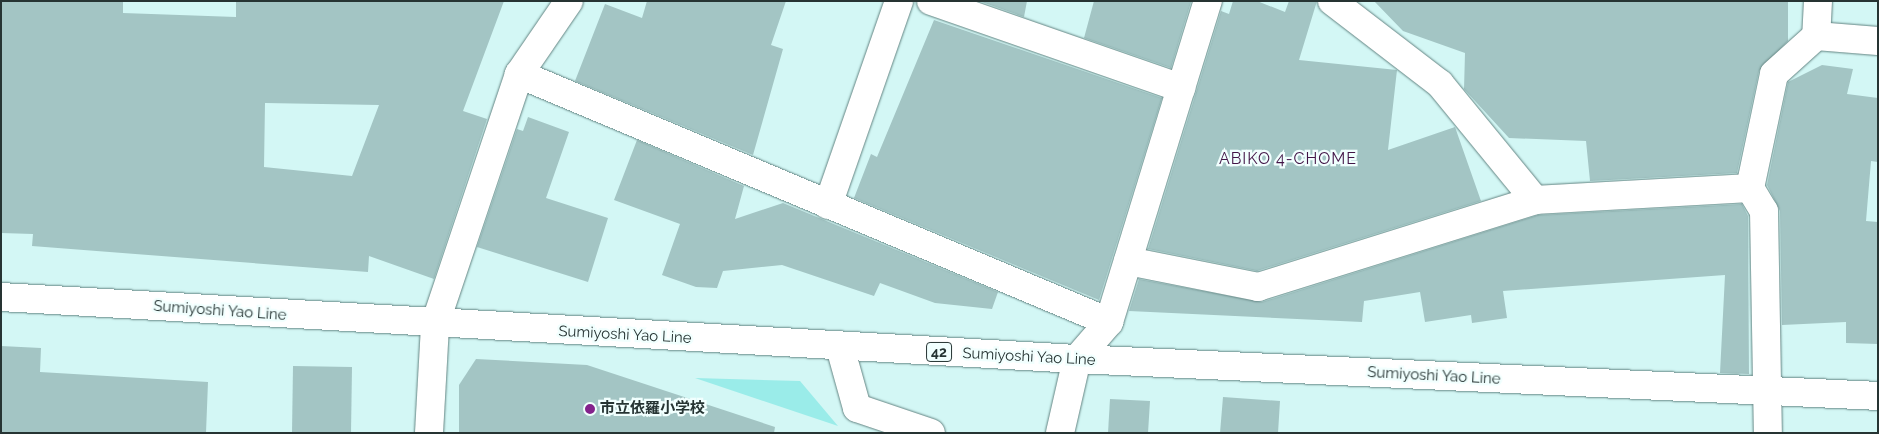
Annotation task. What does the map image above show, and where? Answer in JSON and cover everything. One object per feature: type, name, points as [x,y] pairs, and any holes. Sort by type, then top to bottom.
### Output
[{"type":"street","points":[[430,433],[435,324],[519,74],[569,1]]},
{"type":"street","points":[[828,205],[899,1]]},
{"type":"street","points":[[931,1],[1181,88]]},
{"type":"street","points":[[1060,433],[1077,359],[1109,322],[1208,1]]},
{"type":"street","points":[[1332,1],[1440,84],[1535,200]]},
{"type":"street","points":[[1768,433],[1764,211],[1750,188],[1774,74],[1816,36],[1818,1]]},
{"type":"street","points":[[1816,36],[1878,41]]},
{"type":"street","points":[[519,74],[1109,322]]},
{"type":"street","points":[[1128,261],[1258,287],[1535,200],[1750,188]]},
{"type":"street","name":"Sumiyoshi Yao Line","points":[[1,297],[840,347],[1878,396]]},
{"type":"street","points":[[840,347],[856,408],[931,433]]},
{"type":"shaded area","points":[[695,378],[800,381],[838,426]]},
{"type":"building","points":[[1,1],[123,1],[123,13],[236,17],[236,1],[504,1],[463,111],[487,119],[434,279],[369,256],[368,272],[32,246],[33,234],[1,233]],"holes":[[[265,103],[379,105],[352,176],[264,167]]]},
{"type":"building","points":[[647,1],[786,1],[771,45],[783,49],[753,155],[575,81],[605,4],[642,18]]},
{"type":"building","points":[[979,1],[1027,1],[1024,17]]},
{"type":"building","points":[[1094,1],[1191,2],[1171,68],[1084,38]]},
{"type":"building","points":[[1233,1],[1257,1],[1285,12],[1289,1],[1317,1],[1299,60],[1397,70],[1388,150],[1455,127],[1481,201],[1257,271],[1148,249],[1221,11],[1229,14]]},
{"type":"building","points":[[1374,1],[1788,1],[1788,41],[1759,71],[1737,173],[1590,181],[1586,141],[1509,138],[1464,89],[1465,53],[1403,31]]},
{"type":"building","points":[[934,20],[1162,98],[1099,300],[854,198],[871,154],[877,157]]},
{"type":"building","points":[[1822,65],[1853,69],[1847,94],[1878,98],[1878,162],[1871,161],[1866,221],[1878,222],[1878,344],[1846,343],[1846,322],[1782,325],[1780,211],[1767,185],[1788,82]]},
{"type":"building","points":[[528,117],[569,132],[546,198],[608,218],[588,282],[477,247],[517,129],[523,131]]},
{"type":"building","points":[[637,140],[744,186],[735,219],[783,203],[998,292],[992,309],[935,303],[880,283],[874,296],[782,265],[723,271],[717,288],[696,287],[662,275],[680,224],[614,200]]},
{"type":"building","points":[[1742,204],[1748,216],[1749,374],[1720,373],[1725,275],[1503,291],[1507,318],[1472,323],[1471,315],[1425,322],[1420,292],[1364,301],[1362,322],[1129,311],[1139,279],[1262,302],[1538,215]]},
{"type":"building","points":[[1,346],[41,348],[40,372],[208,382],[206,433],[1,433]]},
{"type":"building","name":"市立依羅小学校","points":[[476,359],[587,365],[775,427],[774,433],[459,433],[459,385]]},
{"type":"building","points":[[293,366],[352,367],[351,433],[292,433]]},
{"type":"building","points":[[1223,397],[1280,401],[1278,433],[1220,433]]},
{"type":"building","points":[[1110,399],[1150,401],[1148,433],[1108,433]]},
{"type":"place","name":"市立依羅小学校","points":[[590,409]]},
{"type":"district","name":"ABIKO 4-CHOME","points":[[1288,159]]}]
